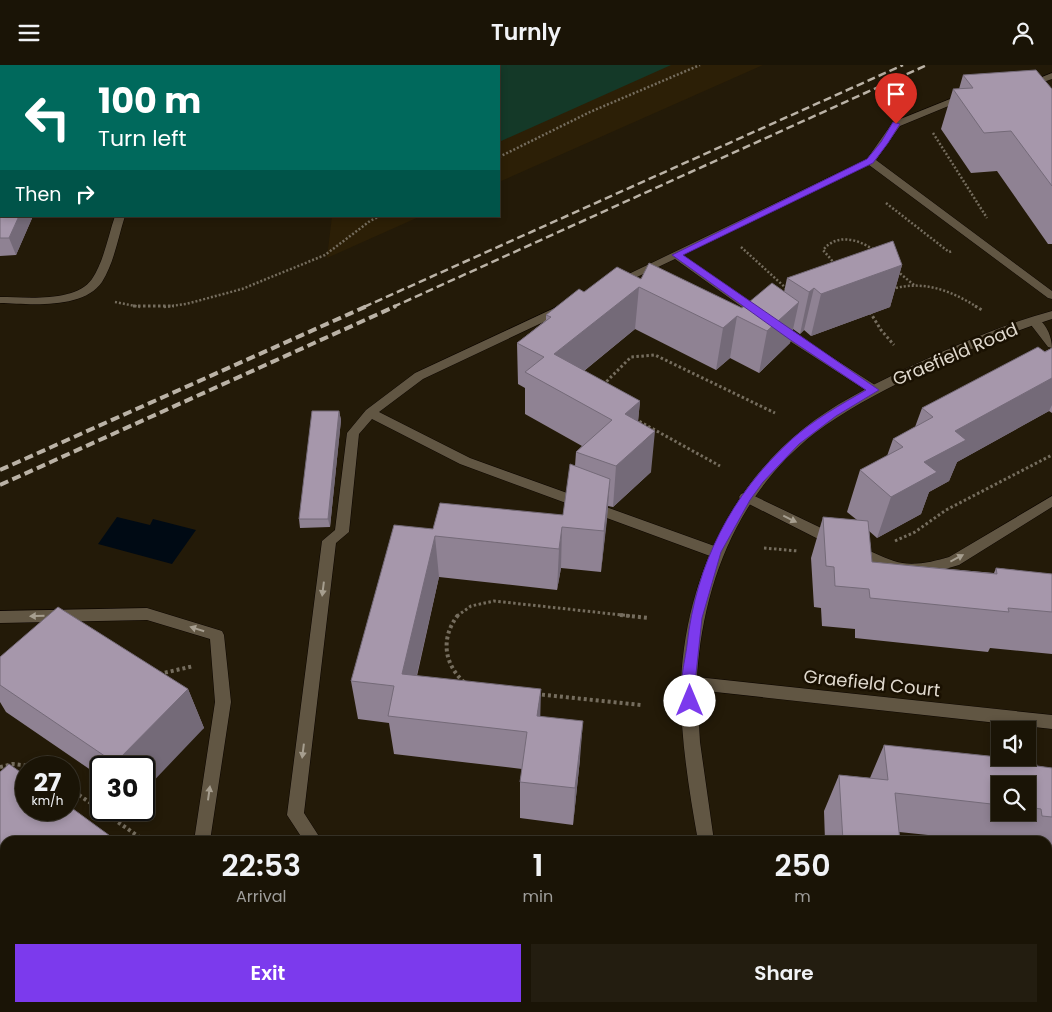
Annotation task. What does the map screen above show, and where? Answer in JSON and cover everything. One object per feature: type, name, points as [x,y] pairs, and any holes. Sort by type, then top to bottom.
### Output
[{"type":"street","points":[[1021,85],[1030,85],[1052,76]]},
{"type":"street","points":[[606,287],[870,161],[896,124],[975,92]]},
{"type":"street","points":[[870,161],[1052,296]]},
{"type":"street","points":[[0,300],[58,299],[77,295],[91,287],[96,282],[120,217]]},
{"type":"street","points":[[676,255],[792,337],[874,390]]},
{"type":"street","points":[[310,836],[295,815],[329,541],[342,532],[353,433],[370,413],[419,376],[572,304]]},
{"type":"street","name":"Graefield Road","points":[[705,836],[696,777],[689,683],[696,618],[715,552],[746,497],[759,479],[796,442],[833,414],[874,390],[935,359],[1052,315]]},
{"type":"street","points":[[1034,321],[1052,344]]},
{"type":"street","points":[[370,413],[465,461],[715,552]]},
{"type":"street","points":[[746,497],[864,555],[894,567],[914,569],[935,567],[954,561],[1052,501]]},
{"type":"street","points":[[0,617],[147,614],[217,635],[223,702],[203,836]]},
{"type":"street","name":"Graefield Court","points":[[689,683],[1052,722]]},
{"type":"path","points":[[500,157],[590,112],[700,65]]},
{"type":"path","points":[[921,113],[988,220],[955,225]]},
{"type":"path","points":[[115,302],[141,307],[162,307],[186,304],[242,289],[325,255],[378,217]]},
{"type":"path","points":[[724,231],[790,292]]},
{"type":"path","points":[[837,266],[823,250],[826,245],[839,240],[852,239],[866,244],[880,256]]},
{"type":"path","points":[[894,267],[914,285]]},
{"type":"path","points":[[890,290],[925,284],[962,297],[982,310]]},
{"type":"path","points":[[870,310],[881,330],[894,345]]},
{"type":"path","points":[[604,390],[603,383],[631,357],[655,355],[775,413]]},
{"type":"path","points":[[633,418],[720,466]]},
{"type":"path","points":[[864,555],[915,532],[946,510],[1052,455]]},
{"type":"path","points":[[466,683],[456,677],[447,663],[446,639],[459,614],[468,607],[494,601],[649,618]]},
{"type":"path","points":[[151,669],[159,674],[219,661]]},
{"type":"path","points":[[527,693],[641,705]]},
{"type":"path","points":[[0,767],[15,764]]},
{"type":"path","points":[[80,796],[138,836]]},
{"type":"shaded area","points":[[500,65],[763,65],[500,182]]},
{"type":"shaded area","points":[[332,217],[419,217],[327,258]]},
{"type":"shaded area","points":[[117,517],[150,525],[153,519],[196,530],[172,564],[98,544]]},
{"type":"green space","points":[[500,65],[671,65],[500,142]]},
{"type":"building","points":[[1036,70],[1052,89],[1052,186],[1011,131],[984,133],[953,89],[973,88],[963,75]]},
{"type":"building","points":[[0,217],[19,217],[9,238],[0,238]]},
{"type":"building","points":[[893,241],[902,265],[821,294],[814,288],[809,292],[787,278]]},
{"type":"building","points":[[649,263],[742,308],[772,283],[799,302],[767,331],[737,316],[723,328],[639,287],[554,354],[640,401],[625,414],[655,431],[616,466],[576,452],[612,420],[525,372],[544,357],[517,343],[551,317],[546,315],[579,289],[584,292],[617,267],[641,279]]},
{"type":"building","points":[[1038,347],[1045,352],[1052,348],[1052,378],[955,431],[966,440],[924,462],[937,472],[891,497],[860,470],[903,447],[893,439],[933,417],[922,408]]},
{"type":"building","points":[[312,411],[339,411],[328,519],[299,519]]},
{"type":"building","points":[[570,464],[610,479],[604,531],[562,527],[559,549],[435,536],[402,674],[541,689],[537,716],[583,721],[575,788],[520,782],[527,732],[388,716],[394,686],[351,681],[394,525],[433,529],[440,503],[563,515]]},
{"type":"building","points":[[823,517],[868,521],[872,562],[997,574],[996,568],[1052,574],[1052,612],[1008,608],[1009,612],[870,598],[869,589],[835,586],[834,567],[826,566]]},
{"type":"building","points":[[58,607],[188,689],[122,756],[105,756],[0,685],[0,657]]},
{"type":"building","points":[[884,745],[991,756],[991,766],[1036,766],[1036,761],[1037,766],[1052,768],[1052,817],[1042,816],[1041,809],[1036,808],[1036,776],[991,776],[991,804],[895,793],[899,836],[843,836],[839,775],[888,780]]},
{"type":"building","points":[[9,764],[15,768],[15,821],[80,821],[80,814],[110,836],[0,836],[0,772]]},
{"type":"railway","points":[[364,307],[903,65]]},
{"type":"railway","points":[[393,307],[927,65]]},
{"type":"railway","points":[[0,470],[367,306]]},
{"type":"railway","points":[[0,485],[396,306]]},
{"type":"route","points":[[690,701],[689,683],[696,618],[715,552],[746,497],[759,479],[796,442],[833,414],[874,390],[792,337],[676,255],[870,161],[896,124]]}]
